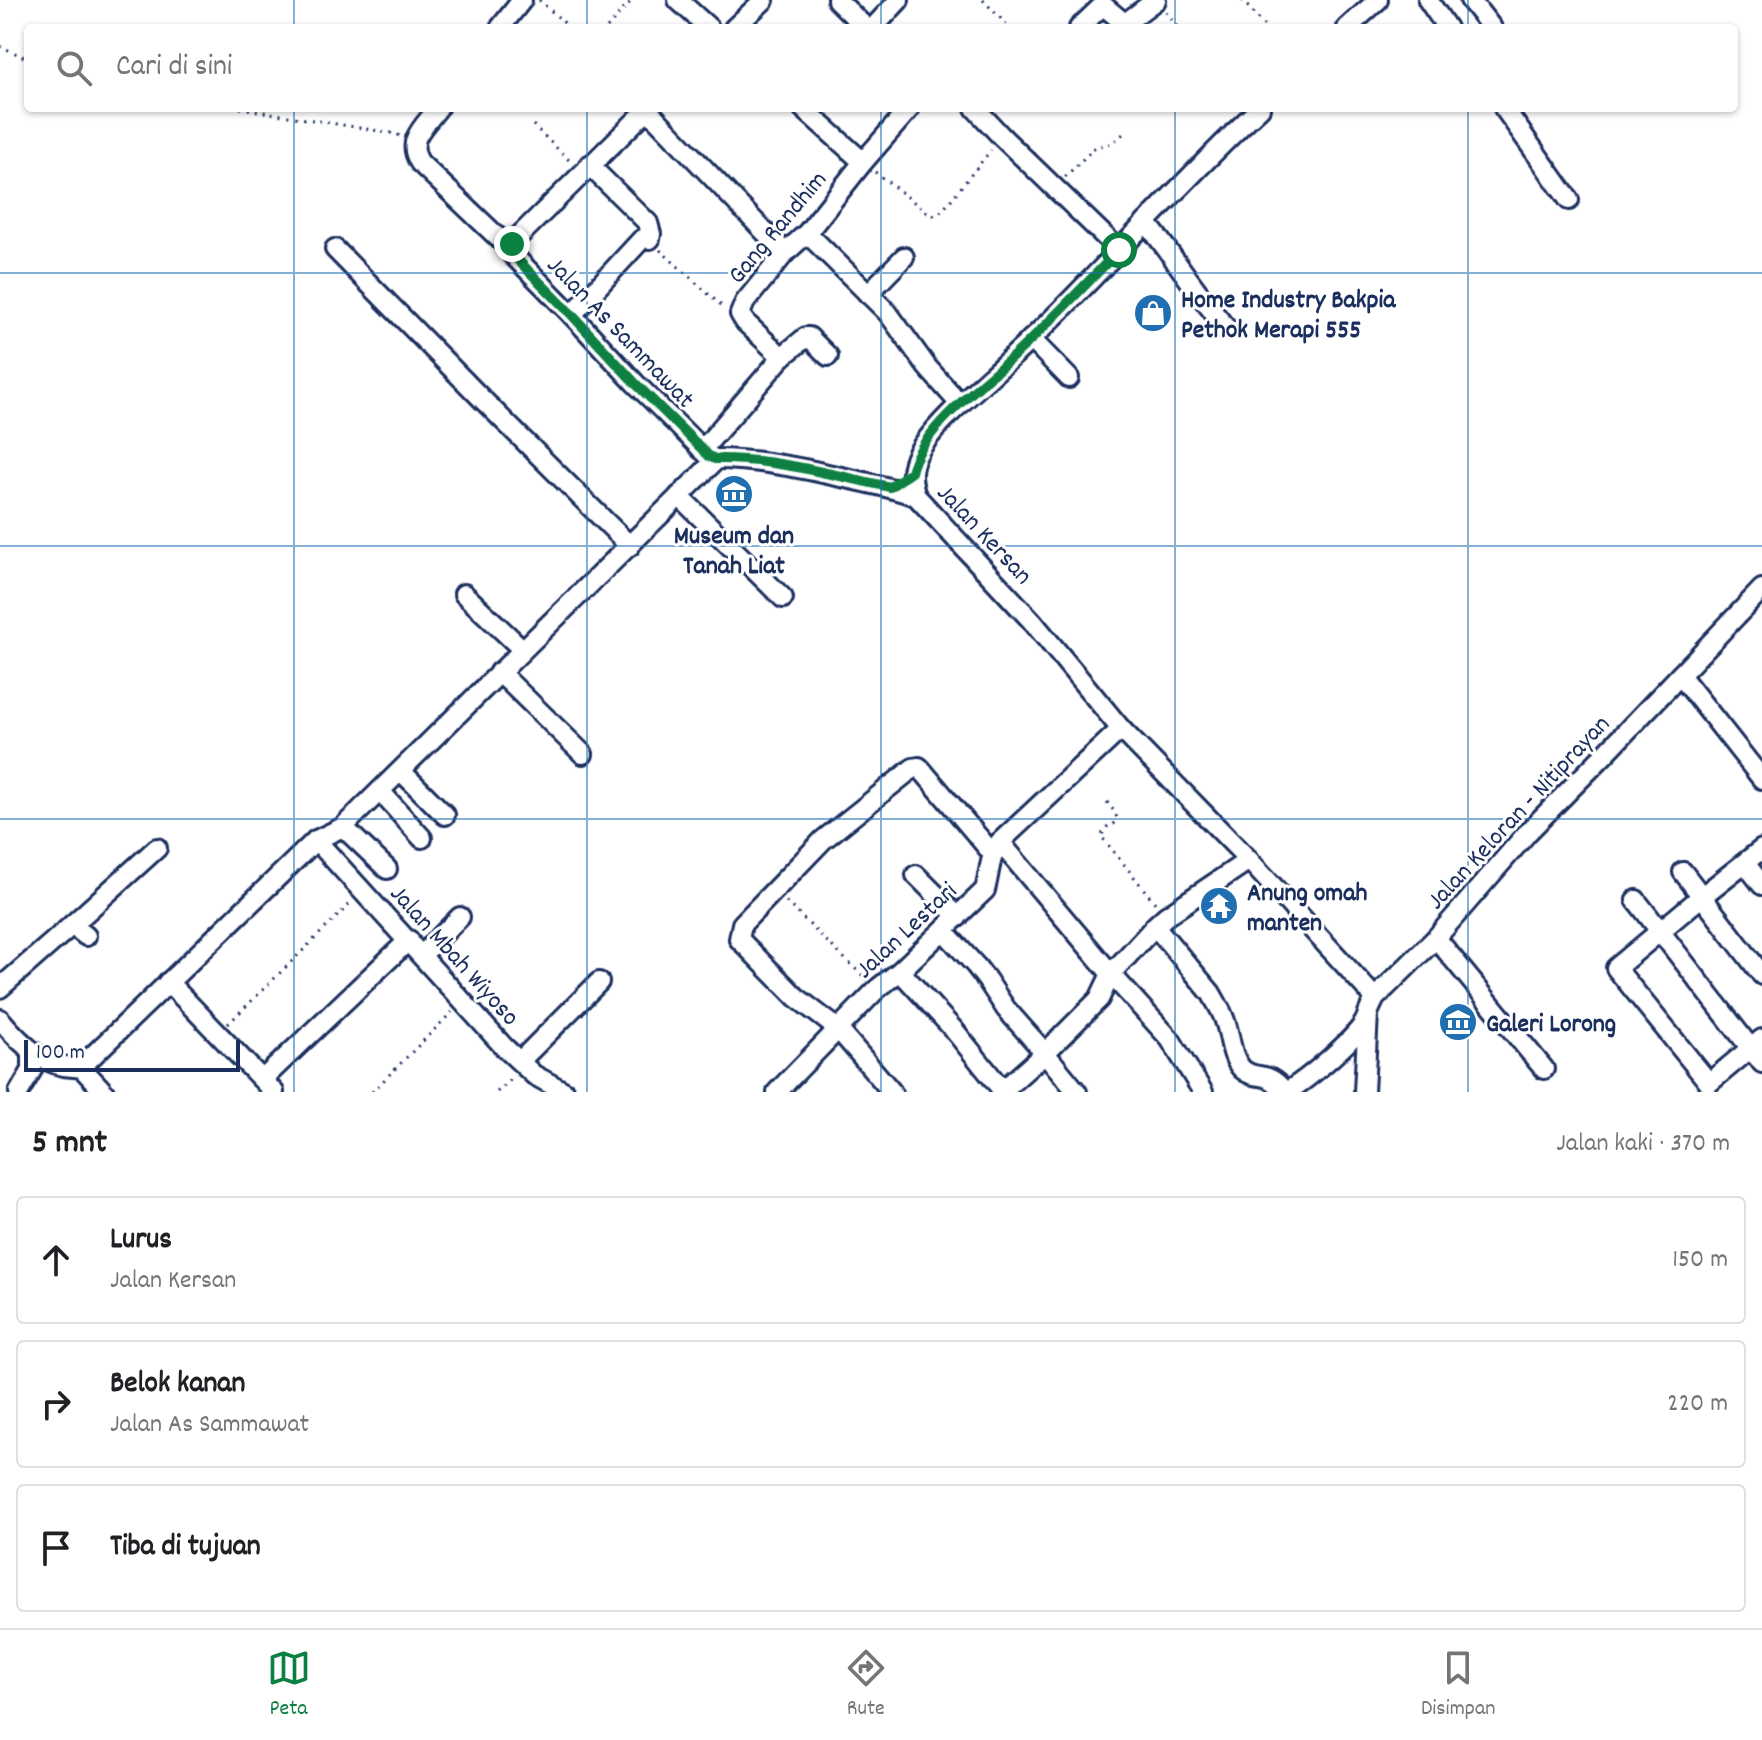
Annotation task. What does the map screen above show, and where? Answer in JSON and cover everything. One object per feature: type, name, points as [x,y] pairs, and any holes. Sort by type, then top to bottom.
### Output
[{"type":"street","points":[[503,24],[522,0]]},
{"type":"street","points":[[678,0],[705,24]]},
{"type":"street","points":[[738,24],[764,0]]},
{"type":"street","points":[[837,0],[862,24]]},
{"type":"street","points":[[877,24],[899,0]]},
{"type":"street","points":[[1083,24],[1101,7],[1105,7],[1119,21],[1128,21],[1156,0]]},
{"type":"street","points":[[1351,24],[1377,0]]},
{"type":"street","points":[[1428,0],[1444,24]]},
{"type":"street","points":[[1470,0],[1489,24]]},
{"type":"street","points":[[435,112],[413,143],[414,153],[420,163],[510,249]]},
{"type":"street","name":"Jalan As Sammawat","points":[[642,112],[582,165],[510,249],[635,383],[709,454]]},
{"type":"street","points":[[651,112],[785,253]]},
{"type":"street","points":[[807,112],[863,162]]},
{"type":"street","name":"Gang Randhim","points":[[782,357],[745,322],[740,314],[745,302],[785,253],[807,233],[907,112]]},
{"type":"street","points":[[979,112],[1119,250]]},
{"type":"street","points":[[996,130],[1002,112]]},
{"type":"street","name":"Jalan Kersan","points":[[1256,112],[1031,339],[960,404],[923,445],[911,472],[916,496],[1032,621],[1121,729],[1249,860],[1372,1006]]},
{"type":"street","points":[[1507,112],[1569,200]]},
{"type":"street","points":[[572,315],[641,240],[650,239],[651,234],[648,223],[582,165]]},
{"type":"street","points":[[1146,222],[1227,329]]},
{"type":"street","points":[[807,233],[888,313],[927,367],[960,404]]},
{"type":"street","points":[[335,249],[630,546]]},
{"type":"street","points":[[868,294],[904,257]]},
{"type":"street","points":[[0,1019],[32,1053],[65,1068],[81,1067],[316,840],[343,827],[405,775],[499,672],[679,496],[782,357],[806,337],[828,356]]},
{"type":"street","points":[[1031,339],[1069,378]]},
{"type":"street","points":[[709,454],[792,467],[890,487],[916,496]]},
{"type":"street","points":[[890,487],[911,472]]},
{"type":"street","points":[[679,496],[783,598]]},
{"type":"street","name":"Jalan Keloran - Nitiprayan","points":[[1286,1092],[1339,1050],[1366,1022],[1372,1006],[1528,832],[1762,589]]},
{"type":"street","points":[[464,594],[522,649]]},
{"type":"street","points":[[499,672],[583,754]]},
{"type":"street","points":[[1680,675],[1762,779]]},
{"type":"street","points":[[996,848],[1121,729]]},
{"type":"street","points":[[892,1092],[838,1029],[796,997],[739,939],[742,924],[823,840],[913,768],[919,767],[1170,1039],[1203,1092]]},
{"type":"street","points":[[405,775],[445,815]]},
{"type":"street","points":[[384,795],[422,838]]},
{"type":"street","points":[[343,827],[387,869]]},
{"type":"street","name":"Jalan Mbah Wiyoso","points":[[316,840],[504,1047],[534,1075],[562,1091]]},
{"type":"street","points":[[0,988],[79,930],[157,848]]},
{"type":"street","name":"Jalan Lestari","points":[[780,1091],[877,989],[985,890],[996,848]]},
{"type":"street","points":[[1636,900],[1659,932],[1758,1050],[1713,1087],[1617,971],[1617,965],[1659,932],[1701,897],[1762,849]]},
{"type":"street","points":[[900,971],[954,1030],[1002,1091],[1099,999],[1111,974],[1160,921],[1249,860]]},
{"type":"street","points":[[1745,863],[1762,885]]},
{"type":"street","points":[[1683,872],[1762,975]]},
{"type":"street","points":[[916,875],[958,917]]},
{"type":"street","points":[[422,955],[460,917]]},
{"type":"street","points":[[1160,921],[1218,1004],[1235,1058],[1243,1069],[1254,1077],[1266,1077],[1276,1082],[1286,1092]]},
{"type":"street","points":[[943,930],[976,966],[1006,1009],[1077,1092]]},
{"type":"street","points":[[1436,938],[1544,1069]]},
{"type":"street","points":[[168,982],[268,1085],[409,940]]},
{"type":"street","points":[[522,1064],[599,982]]},
{"type":"street","points":[[1364,1092],[1372,1006]]},
{"type":"street","points":[[19,1092],[32,1070],[32,1053]]},
{"type":"street","points":[[81,1067],[104,1092]]},
{"type":"path","points":[[539,0],[566,24]]},
{"type":"path","points":[[611,24],[632,0]]},
{"type":"path","points":[[983,0],[1006,24]]},
{"type":"path","points":[[1156,0],[1175,24]]},
{"type":"path","points":[[1242,0],[1263,24]]},
{"type":"path","points":[[0,46],[24,57]]},
{"type":"path","points":[[264,112],[397,134],[413,143]]},
{"type":"path","points":[[533,125],[582,165]]},
{"type":"path","points":[[863,162],[934,215],[942,211],[996,130]]},
{"type":"path","points":[[1054,188],[1095,147],[1112,143],[1123,134]]},
{"type":"path","points":[[650,239],[720,306],[731,313],[740,314]]},
{"type":"path","points":[[1107,802],[1117,818],[1101,836],[1160,921]]},
{"type":"path","points":[[217,1035],[364,890]]},
{"type":"path","points":[[774,891],[877,989]]},
{"type":"path","points":[[372,1092],[463,1001]]},
{"type":"path","points":[[497,1092],[522,1064]]},
{"type":"place","name":"Home Industry Bakpia Pethok Merapi 555","points":[[1153,313]]},
{"type":"place","name":"Museum dan Tanah Liat","points":[[734,494]]},
{"type":"place","name":"Anung omah manten","points":[[1219,906]]},
{"type":"place","name":"Galeri Lorong","points":[[1458,1022]]},
{"type":"route","points":[[512,244],[512,254],[709,456],[792,467],[890,487],[911,472],[923,445],[960,404],[1016,354],[1119,250]]}]
